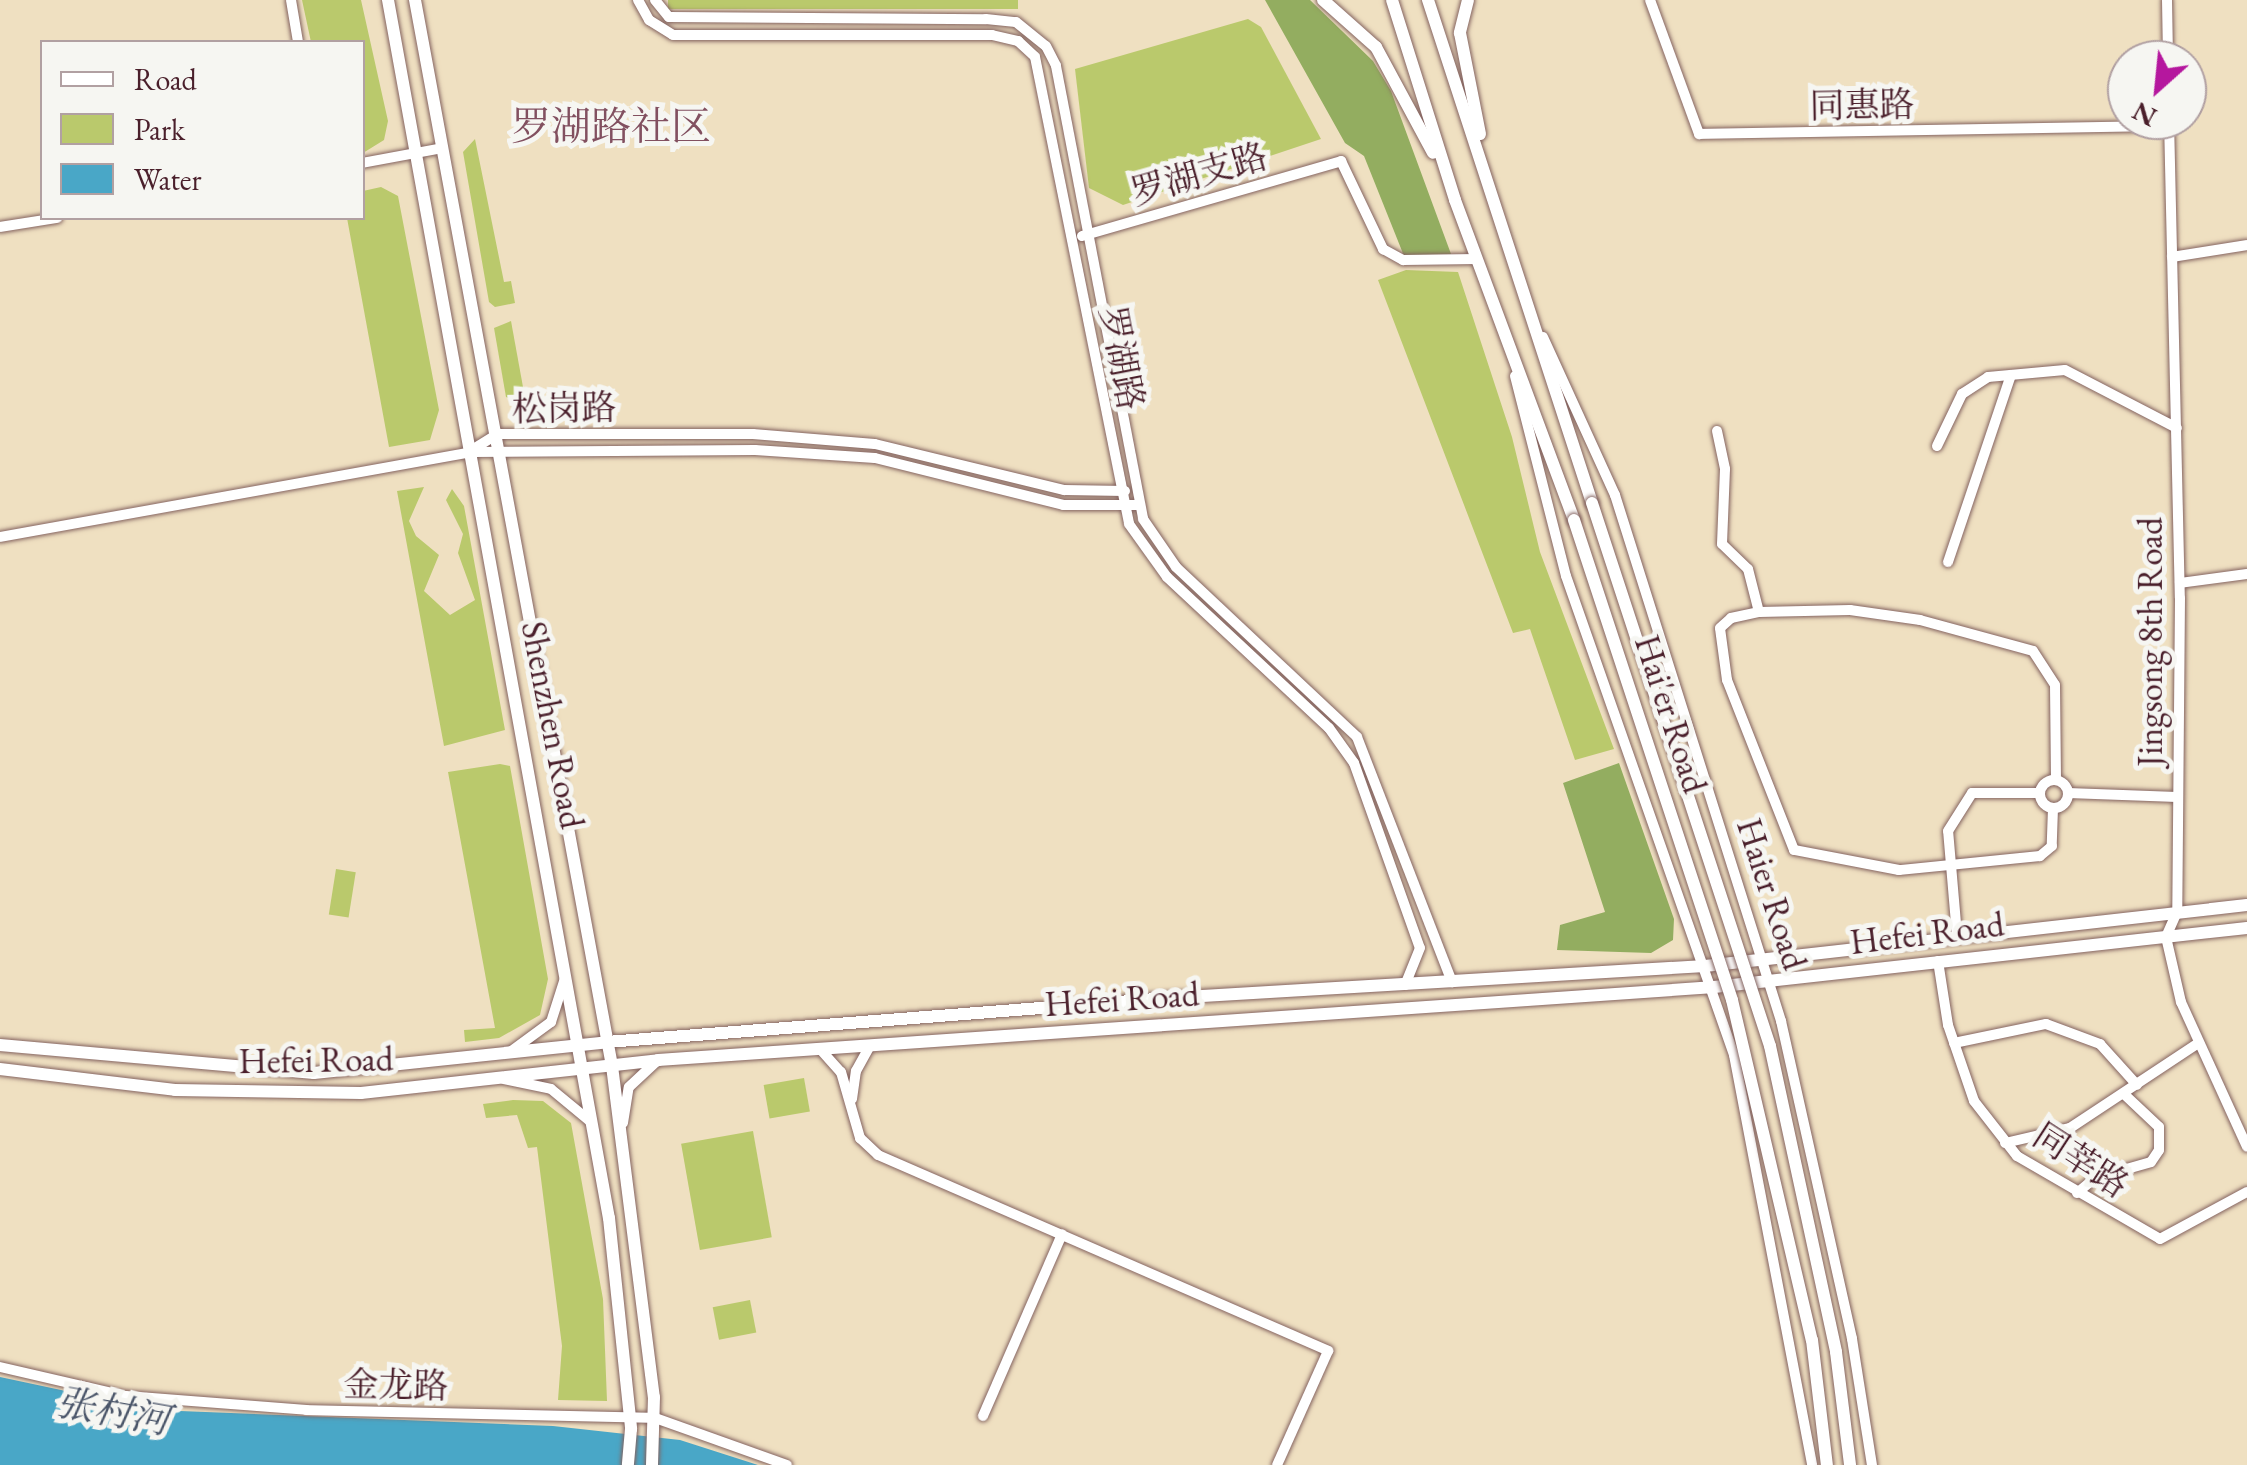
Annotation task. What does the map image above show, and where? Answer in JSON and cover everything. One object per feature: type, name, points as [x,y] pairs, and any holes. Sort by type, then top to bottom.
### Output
[{"type":"main road","name":"Shenzhen Road","points":[[388,0],[411,154],[466,453],[520,707],[576,1048],[609,1218],[631,1424],[628,1465]]},
{"type":"main road","name":"Shenzhen Road","points":[[415,0],[612,1066],[655,1425],[652,1465]]},
{"type":"main road","points":[[1323,0],[1376,48],[1394,74],[1455,200]]},
{"type":"main road","points":[[1428,0],[1492,190]]},
{"type":"main road","points":[[1468,0],[1460,33],[1492,190]]},
{"type":"main road","name":"Hai'er Road","points":[[1392,1],[1455,200],[1574,520],[1732,1000],[1812,1340],[1828,1465]]},
{"type":"main road","name":"Haier Road","points":[[1492,190],[1539,328]]},
{"type":"main road","name":"Hai'er Road","points":[[1539,328],[1592,503],[1770,1046],[1836,1352],[1850,1465]]},
{"type":"main road","name":"Hefei Road","points":[[0,1044],[314,1074],[607,1042],[1705,966],[2247,904]]},
{"type":"main road","name":"Hefei Road","points":[[0,1069],[175,1090],[301,1094],[503,1079],[658,1060],[1714,987],[2247,928]]},
{"type":"street","points":[[291,0],[298,40]]},
{"type":"street","name":"罗湖路","points":[[638,0],[648,20],[673,35],[992,35],[1018,41],[1035,57],[1122,508],[1142,549],[1329,728],[1354,763],[1420,948],[1405,985]]},
{"type":"street","points":[[655,0],[669,17],[986,18],[1035,32],[1056,66],[1138,505],[1176,567],[1357,737],[1452,982]]},
{"type":"street","name":"同惠路","points":[[1650,0],[1698,134],[2107,124]]},
{"type":"street","points":[[2168,0],[2168,40]]},
{"type":"street","name":"Jingsong 8th Road","points":[[2166,937],[2176,912],[2180,583],[2169,140]]},
{"type":"street","points":[[365,162],[443,148]]},
{"type":"street","name":"罗湖支路","points":[[1072,239],[1341,161],[1383,249],[1403,260],[1477,259]]},
{"type":"street","points":[[0,228],[46,220]]},
{"type":"street","points":[[2172,257],[2247,246]]},
{"type":"street","name":"Haier Road","points":[[1539,328],[1615,496],[1769,982],[1852,1339],[1872,1465]]},
{"type":"street","points":[[1504,332],[1566,576],[1714,987],[1738,1074],[1812,1465]]},
{"type":"street","points":[[1937,446],[1962,394],[1988,378],[2065,370],[2177,428]]},
{"type":"street","points":[[1948,562],[2011,375]]},
{"type":"street","points":[[1717,431],[1725,469],[1722,544],[1748,568],[1759,612]]},
{"type":"street","name":"松岗路","points":[[466,453],[498,434],[753,434],[876,444],[1050,488],[1134,490]]},
{"type":"street","name":"松岗路","points":[[0,538],[500,450],[755,450],[875,458],[984,481],[1033,498],[1122,508],[1138,505]]},
{"type":"street","points":[[2180,583],[2247,574]]},
{"type":"street","points":[[2068,794],[2056,780],[2055,685],[2033,651],[1920,620],[1850,610],[1759,612],[1724,623],[1718,642],[1790,846],[1855,866],[1952,868],[2046,852],[2054,808],[2068,794],[2178,797]]},
{"type":"street","points":[[1957,935],[1948,831],[1972,793],[2039,793],[2056,780]]},
{"type":"street","points":[[2039,793],[2054,808]]},
{"type":"street","points":[[2166,937],[2198,1044],[2247,1147]]},
{"type":"street","name":"同莘路","points":[[1938,962],[1954,1043],[1974,1101],[2004,1143],[2077,1193],[2152,1237],[2169,1240],[2247,1192]]},
{"type":"street","points":[[509,1053],[551,1022],[565,977]]},
{"type":"street","points":[[1954,1043],[2046,1024],[2100,1044],[2137,1085]]},
{"type":"street","points":[[2004,1143],[2070,1128],[2198,1044]]},
{"type":"street","points":[[852,1100],[856,1071],[870,1046]]},
{"type":"street","points":[[820,1049],[841,1072],[860,1138],[878,1154],[1328,1351],[1276,1465]]},
{"type":"street","points":[[622,1139],[629,1086],[658,1060]]},
{"type":"street","points":[[503,1079],[551,1090],[591,1122]]},
{"type":"street","points":[[2077,1193],[2102,1175],[2151,1162],[2159,1150],[2156,1121],[2124,1094]]},
{"type":"street","points":[[983,1416],[1062,1234]]},
{"type":"street","name":"金龙路","points":[[0,1367],[162,1399],[306,1410],[655,1425],[787,1465]]},
{"type":"green space","points":[[302,0],[361,0],[388,121],[384,140],[365,152],[365,40],[311,40]]},
{"type":"green space","points":[[668,0],[1018,0],[1018,9],[668,9]]},
{"type":"green space","points":[[1265,0],[1310,0],[1373,61],[1391,91],[1451,254],[1404,256],[1364,156],[1345,143]]},
{"type":"green space","points":[[1248,19],[1261,27],[1321,139],[1123,205],[1089,188],[1075,69]]},
{"type":"green space","points":[[475,139],[504,282],[511,281],[515,303],[495,307],[489,302],[463,152]]},
{"type":"green space","points":[[381,187],[398,196],[439,410],[430,440],[389,447],[347,220],[365,220],[365,191]]},
{"type":"green space","points":[[1406,270],[1458,272],[1512,437],[1540,552],[1614,749],[1575,760],[1530,629],[1513,633],[1378,280]]},
{"type":"green space","points":[[511,321],[525,398],[513,400],[506,397],[494,328]]},
{"type":"green space","points":[[424,487],[409,521],[416,536],[439,555],[424,591],[450,615],[475,600],[458,553],[463,534],[446,500],[452,489],[464,506],[505,730],[444,746],[397,491]]},
{"type":"green space","points":[[1619,763],[1674,919],[1673,940],[1651,953],[1557,950],[1560,925],[1605,912],[1563,783]]},
{"type":"green space","points":[[510,766],[548,979],[540,1015],[499,1038],[465,1042],[464,1030],[495,1028],[448,772]]},
{"type":"green space","points":[[336,869],[356,872],[349,918],[329,914]]},
{"type":"green space","points":[[804,1078],[810,1111],[770,1119],[764,1085]]},
{"type":"green space","points":[[543,1101],[571,1123],[603,1299],[607,1401],[558,1400],[562,1346],[537,1147],[528,1148],[517,1115],[486,1118],[483,1104]]},
{"type":"green space","points":[[753,1131],[772,1237],[700,1250],[681,1144]]},
{"type":"green space","points":[[750,1300],[756,1332],[719,1340],[713,1307]]},
{"type":"water","name":"张村河","points":[[0,1377],[155,1410],[553,1426],[680,1440],[758,1465],[0,1465]]},
{"type":"district","name":"罗湖路社区","points":[[611,126]]}]
